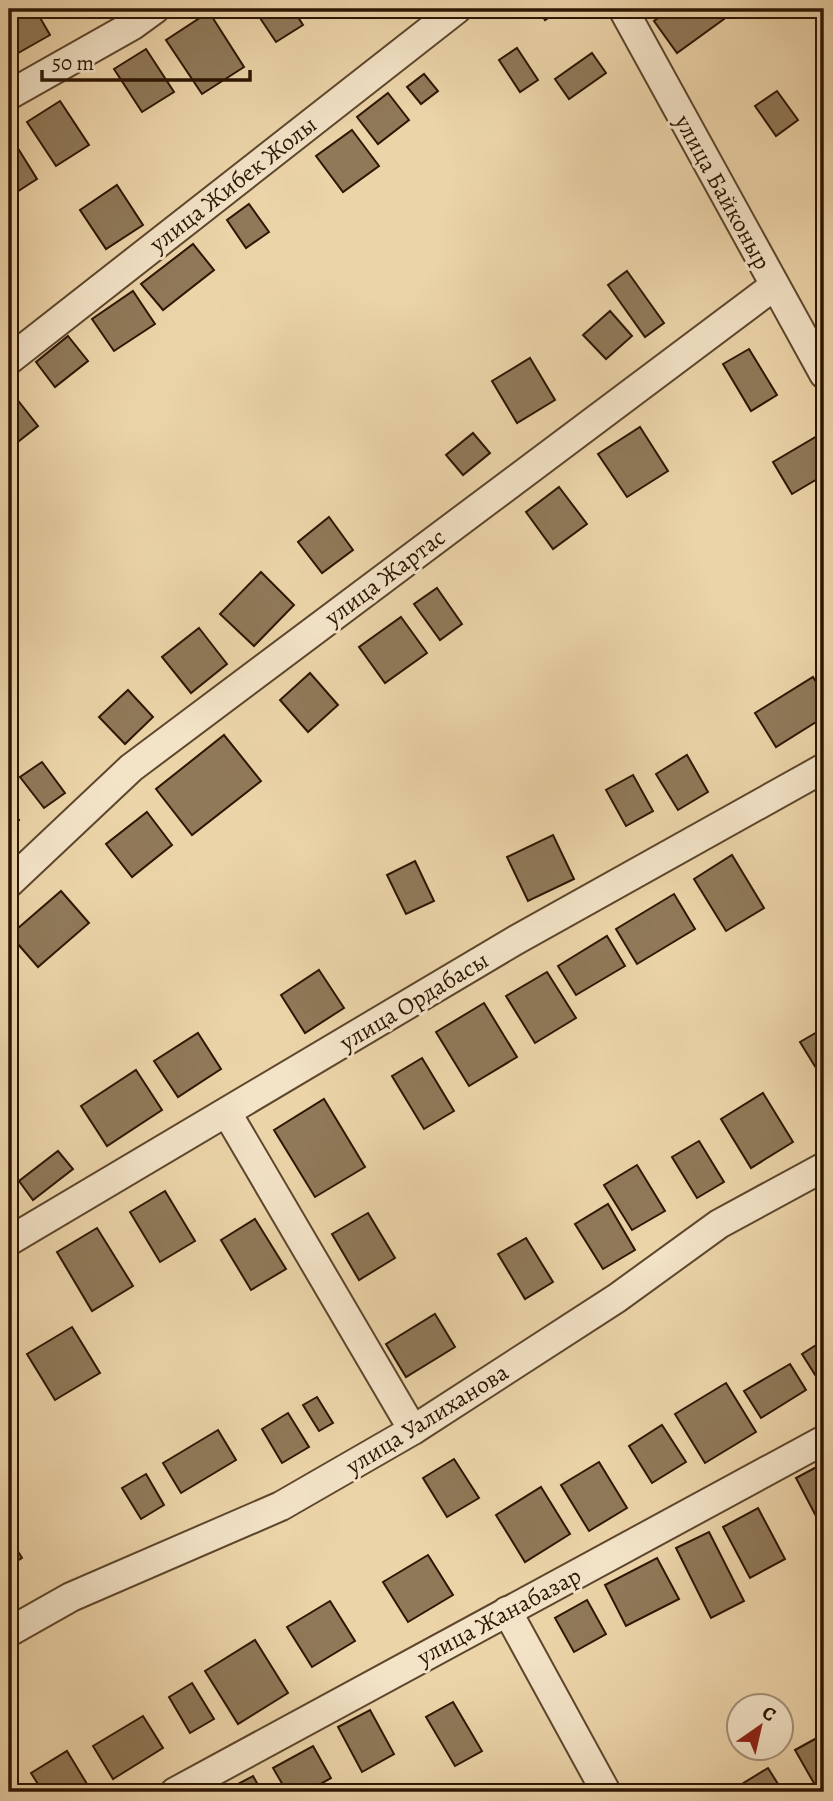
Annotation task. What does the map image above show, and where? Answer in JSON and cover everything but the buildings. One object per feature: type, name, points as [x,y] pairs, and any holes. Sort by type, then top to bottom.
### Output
[{"type":"street","points":[[9,95],[133,25],[155,9]]},
{"type":"street","name":"улица Жибек Жолы","points":[[9,360],[457,9]]},
{"type":"street","name":"улица Байконыр","points":[[623,9],[774,286],[823,369]]},
{"type":"street","name":"улица Жартас","points":[[9,883],[131,768],[774,286]]},
{"type":"street","name":"улица Ордабасы","points":[[9,1241],[516,940],[824,768]]},
{"type":"street","points":[[227,1113],[413,1430]]},
{"type":"street","name":"улица Уалиханова","points":[[9,1632],[71,1597],[281,1506],[413,1430],[617,1298],[719,1224],[824,1167]]},
{"type":"street","name":"улица Жанабазар","points":[[175,1792],[824,1440]]},
{"type":"street","points":[[507,1611],[606,1792]]}]
